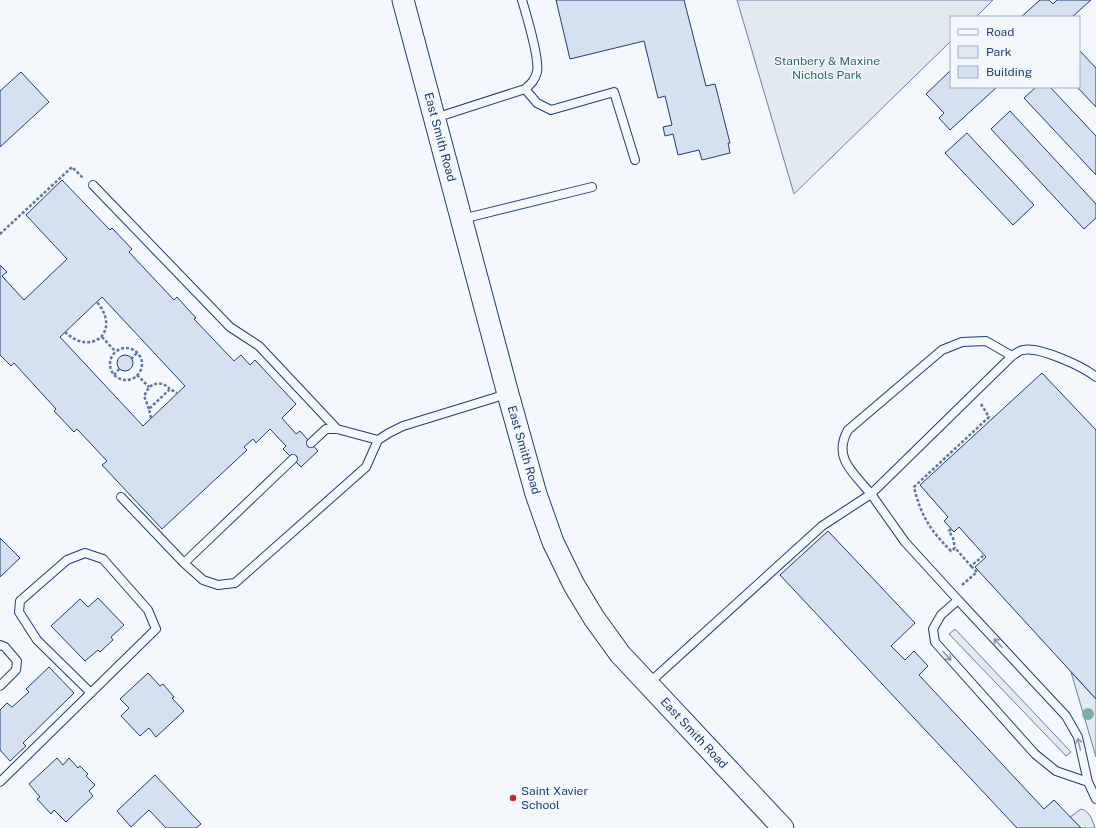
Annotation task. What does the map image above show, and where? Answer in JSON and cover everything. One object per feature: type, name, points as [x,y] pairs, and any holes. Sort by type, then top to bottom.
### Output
[{"type":"street","name":"East Smith Road","points":[[403,0],[508,394],[536,494],[553,542],[574,585],[594,618],[620,654],[783,828]]},
{"type":"lane","points":[[435,118],[525,89],[533,83],[537,70],[528,18],[522,0]]},
{"type":"lane","points":[[525,89],[537,103],[551,110],[614,92],[634,160]]},
{"type":"lane","points":[[92,185],[230,327],[259,346],[337,429]]},
{"type":"lane","points":[[462,219],[592,187]]},
{"type":"lane","points":[[1012,356],[986,341],[962,342],[942,350],[848,430],[843,438],[841,452],[844,460],[871,494],[905,542],[1066,716],[1078,737],[1088,782],[1096,799]]},
{"type":"lane","points":[[648,684],[822,526],[871,494],[1012,356],[1023,350],[1037,351],[1061,359],[1096,377]]},
{"type":"lane","points":[[121,497],[184,563],[203,580],[218,585],[235,583],[366,467],[378,440],[403,426],[508,394]]},
{"type":"lane","points":[[311,442],[326,429],[337,429],[378,440]]},
{"type":"lane","points":[[184,563],[293,459]]},
{"type":"lane","points":[[0,782],[91,693],[156,629],[148,610],[103,559],[85,553],[67,560],[20,601],[19,612],[37,640],[91,693]]},
{"type":"lane","points":[[958,600],[940,615],[933,629],[934,642],[1036,754],[1056,771],[1088,782]]},
{"type":"lane","points":[[0,645],[5,647],[17,662],[16,670],[0,686]]},
{"type":"path","points":[[0,234],[72,167],[88,184],[92,185]]},
{"type":"path","points":[[65,332],[82,343],[90,343],[102,337],[107,324],[106,316],[97,302]]},
{"type":"path","points":[[102,337],[115,351]]},
{"type":"path","points":[[125,348],[138,353],[142,360],[142,366],[137,375],[128,380],[123,380],[114,375],[110,365],[110,360],[115,351],[125,348]]},
{"type":"path","points":[[131,359],[138,353]]},
{"type":"path","points":[[114,375],[120,368]]},
{"type":"path","points":[[137,375],[148,387]]},
{"type":"path","points":[[151,418],[144,396],[148,387],[158,383],[166,385],[177,394]]},
{"type":"path","points":[[149,409],[170,389]]},
{"type":"path","points":[[955,548],[951,551],[932,532],[918,505],[914,487],[989,417],[974,393]]},
{"type":"path","points":[[951,529],[949,531],[953,538],[955,548],[977,572],[952,594]]},
{"type":"path","points":[[971,566],[984,555]]},
{"type":"green space","name":"Stanbery & Maxine Nichols Park","points":[[737,0],[993,0],[977,16],[950,16],[950,42],[794,194]]},
{"type":"green space","points":[[955,629],[1071,752],[1066,756],[949,634]]},
{"type":"green space","points":[[1071,672],[1096,699],[1096,757]]},
{"type":"green space","points":[[1081,809],[1089,814],[1095,828],[1081,828],[1070,817]]},
{"type":"building","points":[[556,0],[684,0],[706,86],[715,84],[730,143],[728,143],[730,153],[702,160],[699,150],[678,155],[673,134],[665,136],[663,127],[672,125],[665,96],[658,98],[644,41],[570,59]]},
{"type":"building","points":[[1040,0],[1049,0],[1053,4],[1057,0],[1091,0],[1073,16],[1022,16]]},
{"type":"building","points":[[1080,51],[1096,68],[1096,107],[1078,88],[1080,88]]},
{"type":"building","points":[[950,71],[950,88],[996,88],[950,130],[939,118],[944,113],[926,94]]},
{"type":"building","points":[[21,72],[49,102],[0,147],[0,91]]},
{"type":"building","points":[[1035,88],[1051,88],[1096,136],[1096,175],[1024,98]]},
{"type":"building","points":[[1010,111],[1096,204],[1096,218],[1084,229],[991,129]]},
{"type":"building","points":[[967,133],[1034,205],[1013,225],[945,153]]},
{"type":"building","points":[[62,180],[110,230],[112,228],[132,249],[129,252],[174,300],[177,297],[196,318],[194,319],[234,361],[241,355],[250,365],[255,360],[296,404],[282,418],[296,434],[300,431],[318,451],[301,467],[283,449],[286,446],[270,429],[256,443],[253,439],[244,447],[247,450],[162,529],[102,465],[107,461],[77,429],[74,432],[54,411],[56,409],[14,363],[11,366],[0,355],[0,265],[7,272],[2,276],[24,300],[67,259],[26,215]],"holes":[[[102,297],[185,386],[143,426],[60,337]]]},
{"type":"building","points":[[125,355],[132,360],[133,363],[128,370],[125,371],[118,366],[117,363],[122,356]]},
{"type":"building","points":[[1042,373],[1096,430],[1096,699],[975,567],[986,557],[959,527],[954,532],[944,521],[948,517],[920,485]]},
{"type":"building","points":[[828,531],[915,623],[891,646],[905,660],[914,651],[928,666],[919,675],[1044,809],[1054,800],[1081,828],[1017,828],[780,575]]},
{"type":"building","points":[[0,538],[20,558],[0,577]]},
{"type":"building","points":[[98,598],[124,625],[111,637],[113,640],[100,652],[98,650],[85,661],[51,626],[80,599],[88,607]]},
{"type":"building","points":[[49,667],[74,693],[23,743],[26,746],[10,761],[0,750],[0,710],[7,703],[12,707],[29,692],[26,689]]},
{"type":"building","points":[[148,673],[160,686],[163,684],[174,697],[172,698],[184,711],[156,737],[149,728],[140,736],[121,716],[129,708],[120,699]]},
{"type":"building","points":[[57,758],[63,765],[69,758],[78,768],[80,766],[88,774],[86,776],[95,785],[89,791],[93,796],[66,822],[54,810],[51,814],[37,799],[40,797],[29,784]]},
{"type":"building","points":[[155,775],[201,824],[196,828],[166,828],[149,810],[131,827],[117,811]]},
{"type":"place","name":"Saint Xavier School","points":[[513,798]]}]
